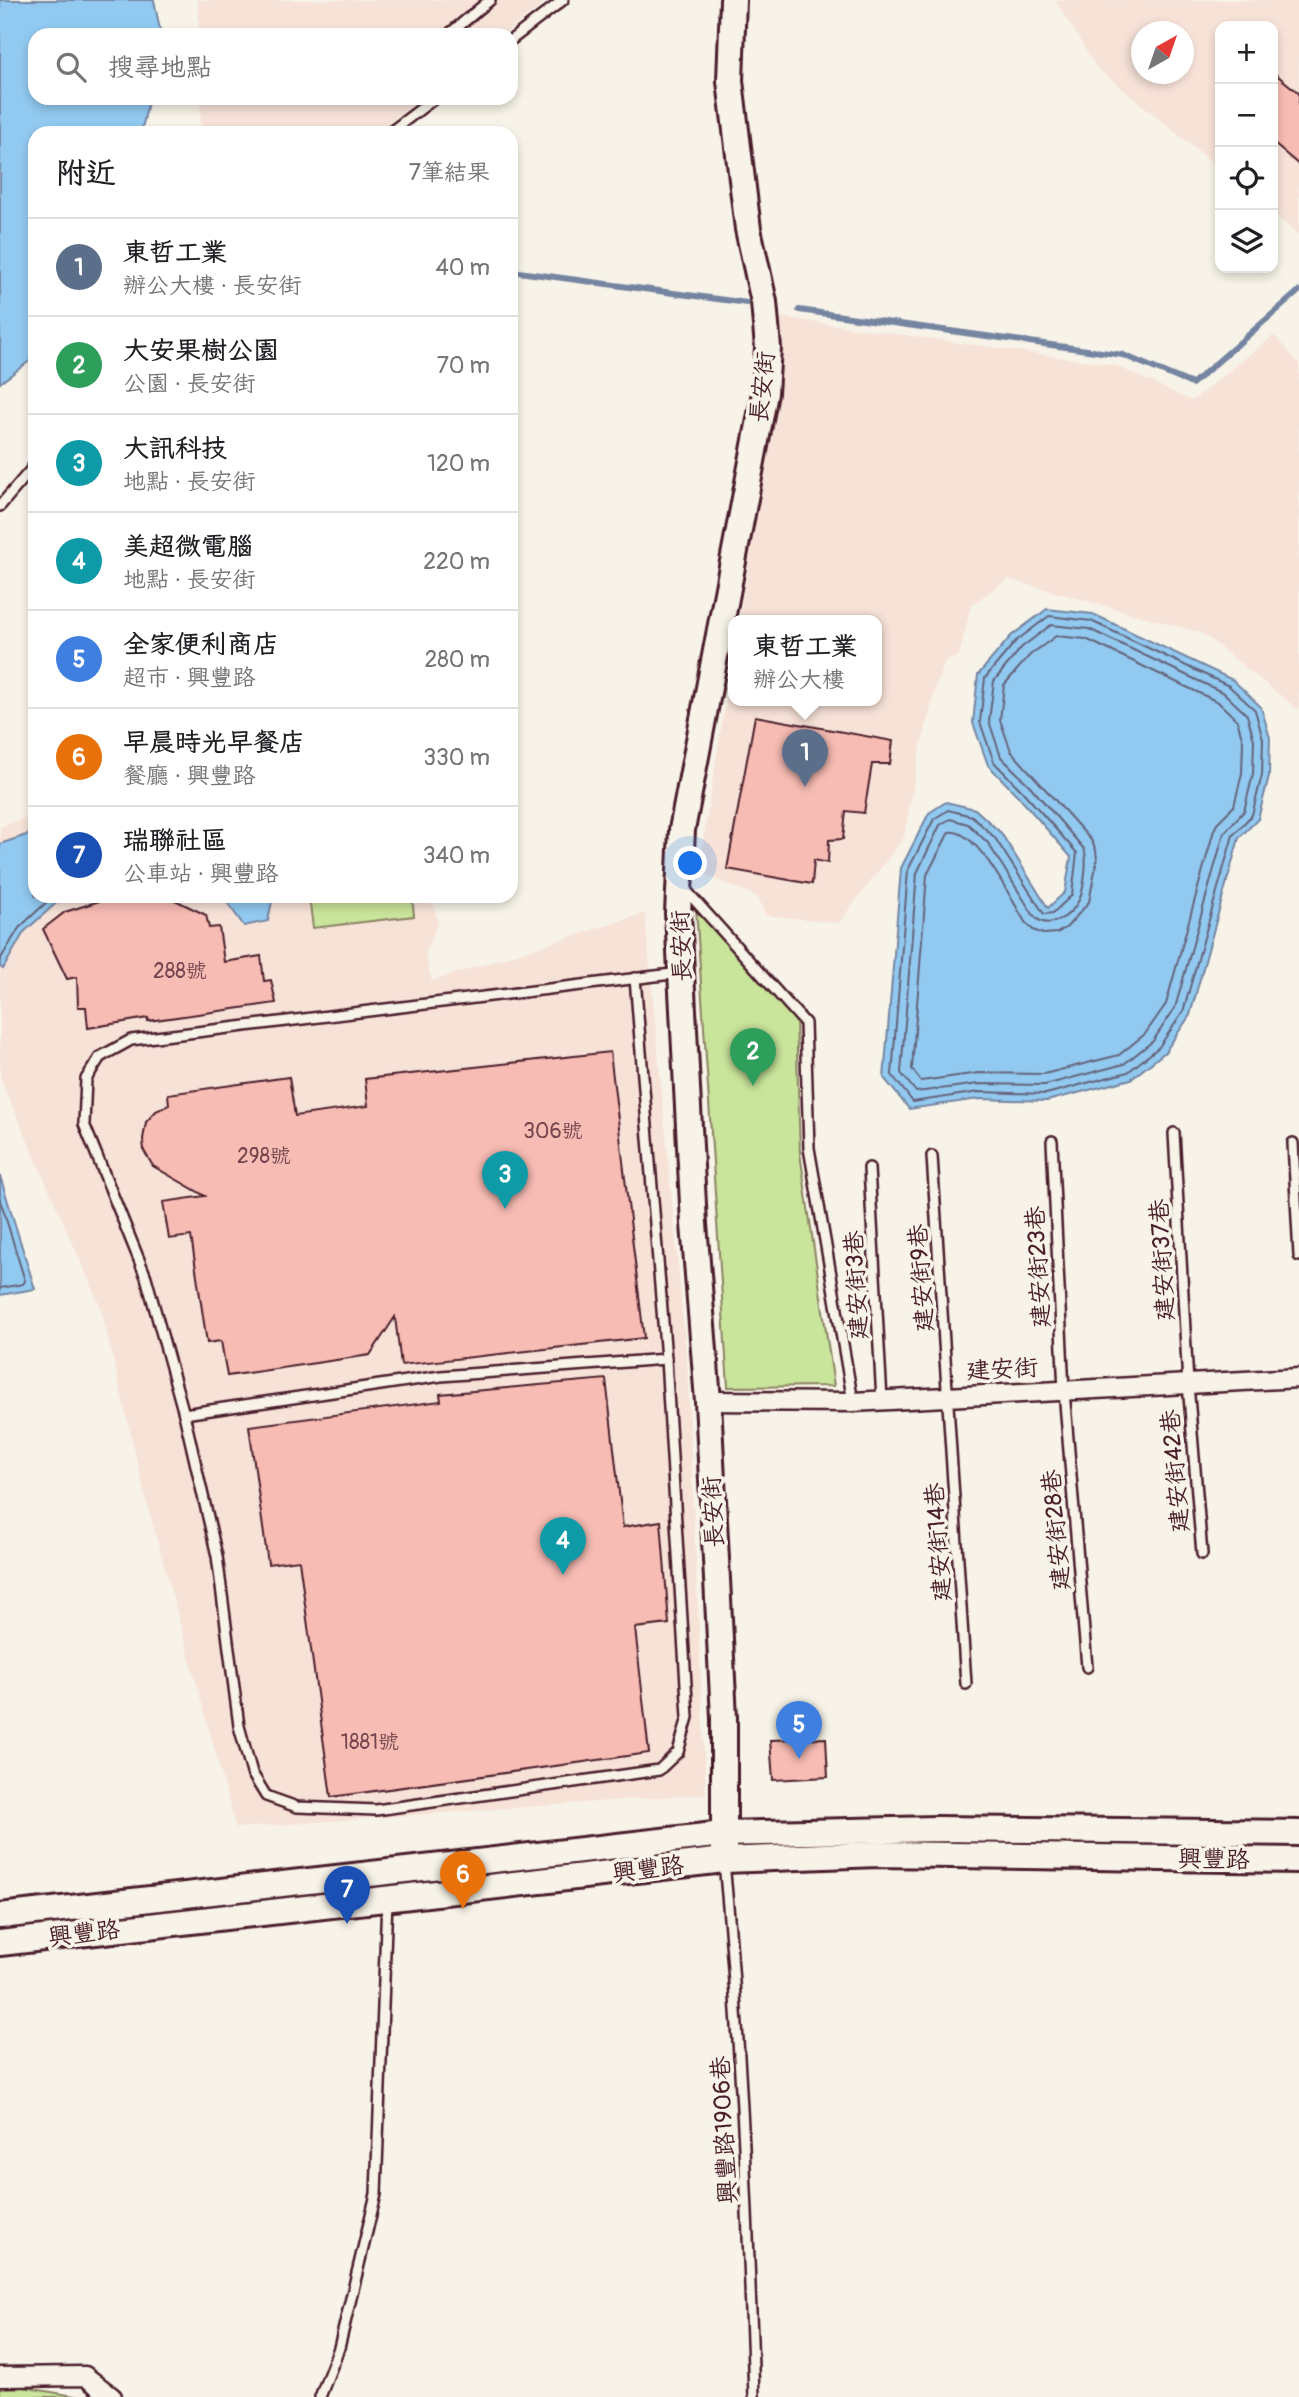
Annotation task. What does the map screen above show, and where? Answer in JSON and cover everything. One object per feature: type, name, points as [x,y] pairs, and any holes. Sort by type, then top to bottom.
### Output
[{"type":"main road","name":"長安街","points":[[724,1860],[724,1717],[678,913],[682,830],[765,393],[768,348],[764,302],[748,229],[730,81],[733,0]]},
{"type":"main road","name":"興豐路","points":[[0,1916],[723,1834],[936,1829],[1299,1833]]},
{"type":"main road","name":"興豐路","points":[[0,1943],[724,1860],[878,1854],[1299,1860]]},
{"type":"street","name":"建安街","points":[[708,1401],[853,1402],[1299,1378]]},
{"type":"street","points":[[0,2377],[85,2376],[113,2397]]},
{"type":"lane","points":[[456,28],[490,0]]},
{"type":"lane","points":[[518,35],[563,0]]},
{"type":"lane","points":[[398,126],[426,105]]},
{"type":"lane","points":[[0,506],[28,473]]},
{"type":"lane","points":[[680,884],[805,1023],[809,1148],[853,1402]]},
{"type":"lane","points":[[635,978],[666,1359],[688,1717],[678,1752],[659,1770],[376,1810],[298,1807],[266,1797],[252,1773],[239,1726],[217,1556],[184,1414],[146,1277],[84,1124],[86,1079],[100,1057],[131,1040],[635,978],[681,973]]},
{"type":"lane","name":"建安街37巷","points":[[1174,1133],[1188,1384]]},
{"type":"lane","name":"建安街23巷","points":[[1052,1141],[1064,1391]]},
{"type":"lane","points":[[1293,1143],[1299,1256]]},
{"type":"lane","name":"建安街9巷","points":[[932,1156],[948,1397]]},
{"type":"lane","name":"建安街3巷","points":[[869,1168],[882,1400]]},
{"type":"lane","points":[[184,1414],[441,1376],[666,1359]]},
{"type":"lane","name":"建安街42巷","points":[[1188,1384],[1202,1554]]},
{"type":"lane","name":"建安街28巷","points":[[1064,1391],[1087,1667]]},
{"type":"lane","name":"建安街14巷","points":[[948,1397],[966,1684]]},
{"type":"lane","name":"興豐路1906巷","points":[[724,1860],[733,1960],[747,2205],[754,2397]]},
{"type":"lane","points":[[320,2397],[339,2348],[376,2194],[387,1899]]},
{"type":"shaded area","points":[[198,0],[548,0],[512,28],[199,28]]},
{"type":"shaded area","points":[[1055,0],[1299,0],[1299,235],[1278,217],[1278,21],[1215,21],[1215,165],[1096,67]]},
{"type":"shaded area","points":[[200,105],[412,105],[385,126],[201,126]]},
{"type":"shaded area","points":[[778,317],[1115,365],[1192,401],[1274,335],[1299,364],[1299,710],[1202,633],[1008,579],[971,605],[959,656],[945,661],[937,683],[919,755],[904,837],[839,923],[765,915],[758,897],[698,872],[728,686],[728,706],[882,706],[882,615],[740,615],[779,376]]},
{"type":"shaded area","points":[[28,817],[28,903],[432,903],[438,921],[425,954],[432,981],[645,913],[687,1361],[706,1794],[236,1828],[146,1500],[101,1308],[0,1078],[0,827]]},
{"type":"green space","points":[[310,903],[413,903],[414,916],[313,928]]},
{"type":"green space","points":[[696,908],[796,1019],[800,1153],[834,1386],[728,1387]]},
{"type":"green space","points":[[0,2383],[80,2397],[0,2397]]},
{"type":"water","points":[[0,0],[154,0],[160,28],[28,28],[28,105],[147,105],[143,126],[28,126],[28,362],[0,383]]},
{"type":"water","points":[[1047,609],[1093,614],[1233,680],[1261,707],[1270,738],[1269,776],[1258,819],[1239,838],[1190,1015],[1165,1052],[1131,1079],[1047,1101],[979,1099],[909,1109],[884,1078],[901,868],[929,813],[946,802],[975,809],[1001,833],[1048,908],[1065,892],[1071,857],[988,765],[973,723],[978,675],[1011,636]]},
{"type":"water","points":[[28,834],[28,903],[56,903],[24,932],[3,969],[0,967],[0,844]]},
{"type":"water","points":[[228,903],[272,903],[268,921],[244,926]]},
{"type":"water","points":[[0,1176],[35,1289],[0,1295]]},
{"type":"building","points":[[1278,76],[1299,93],[1299,165],[1278,147]]},
{"type":"building","points":[[755,716],[893,741],[890,764],[872,764],[864,813],[846,811],[843,839],[829,840],[828,863],[814,860],[812,884],[727,869]]},
{"type":"building","points":[[93,903],[181,903],[206,915],[209,928],[219,927],[224,962],[261,956],[264,981],[271,980],[276,1003],[88,1028],[86,1007],[78,1007],[77,977],[67,979],[43,929],[65,912]]},
{"type":"building","points":[[610,1052],[644,1338],[401,1365],[395,1317],[370,1355],[227,1376],[221,1341],[207,1343],[191,1236],[169,1239],[163,1202],[205,1196],[153,1166],[144,1151],[146,1122],[156,1111],[169,1105],[168,1094],[289,1077],[295,1116],[368,1106],[365,1079]]},
{"type":"building","points":[[606,1379],[623,1527],[661,1521],[669,1624],[635,1628],[649,1753],[331,1797],[299,1560],[268,1564],[249,1426],[441,1401],[440,1394]]},
{"type":"building","points":[[826,1738],[828,1777],[773,1780],[770,1740]]},
{"type":"waterway","points":[[518,272],[747,303]]},
{"type":"waterway","points":[[799,310],[1123,355],[1192,384],[1299,291]]},
{"type":"place","name":"東哲工業","points":[[805,787]]},
{"type":"place","name":"大安果樹公園","points":[[753,1086]]},
{"type":"place","name":"大訊科技","points":[[505,1209]]},
{"type":"place","name":"美超微電腦","points":[[563,1575]]},
{"type":"place","name":"全家便利商店","points":[[799,1759]]},
{"type":"place","name":"早晨時光早餐店","points":[[463,1909]]},
{"type":"place","name":"瑞聯社區","points":[[347,1924]]}]
